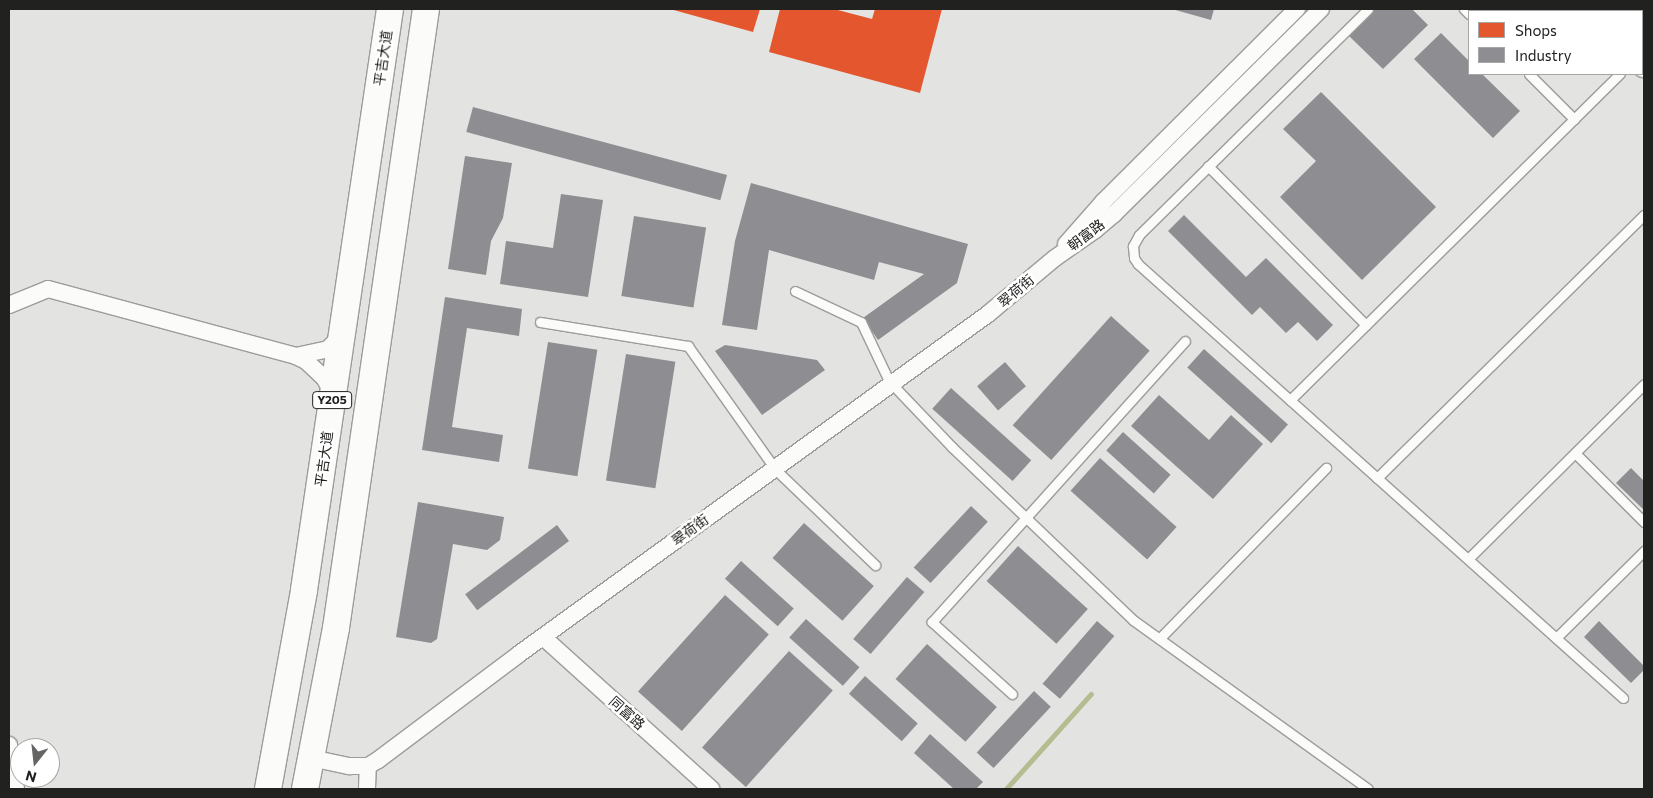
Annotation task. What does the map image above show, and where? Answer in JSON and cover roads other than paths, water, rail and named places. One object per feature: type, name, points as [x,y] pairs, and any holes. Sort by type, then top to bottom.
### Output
[{"type":"main road","name":"平吉大道","points":[[268,789],[304,590],[390,9]]},
{"type":"main road","name":"Y205","points":[[305,789],[336,628],[426,9]]},
{"type":"main road","points":[[286,693],[323,700]]},
{"type":"main road","points":[[253,789],[278,737]]},
{"type":"street","name":"朝富路","points":[[1055,258],[1098,207],[1297,9]]},
{"type":"street","name":"朝富路","points":[[1055,258],[1083,239],[1114,214],[1321,9]]},
{"type":"street","name":"翠荷街","points":[[368,766],[542,636],[988,314],[1055,258]]},
{"type":"street","points":[[9,305],[48,289],[296,356],[306,361],[324,378],[333,394]]},
{"type":"street","points":[[296,356],[318,353],[328,349],[342,335]]},
{"type":"street","name":"同富路","points":[[542,636],[711,789]]},
{"type":"street","points":[[9,745],[16,789]]},
{"type":"street","points":[[312,758],[350,766],[368,766],[367,789]]},
{"type":"lane","points":[[1368,9],[1138,235],[1133,246],[1134,258],[1138,264],[1623,698]]},
{"type":"lane","points":[[1529,75],[1574,120]]},
{"type":"lane","points":[[1290,400],[1619,75]]},
{"type":"lane","points":[[1208,166],[1366,325]]},
{"type":"lane","points":[[1377,478],[1644,214]]},
{"type":"lane","points":[[795,291],[861,322],[892,384],[952,447],[1133,620],[1368,789]]},
{"type":"lane","points":[[540,322],[688,346],[775,468],[875,566]]},
{"type":"lane","points":[[1012,694],[932,622],[1185,341]]},
{"type":"lane","points":[[1468,559],[1644,384]]},
{"type":"lane","points":[[1575,453],[1644,522]]},
{"type":"lane","points":[[1160,638],[1326,468]]},
{"type":"lane","points":[[1556,638],[1644,551]]},
{"type":"waterway","points":[[1006,789],[1091,694]]}]
